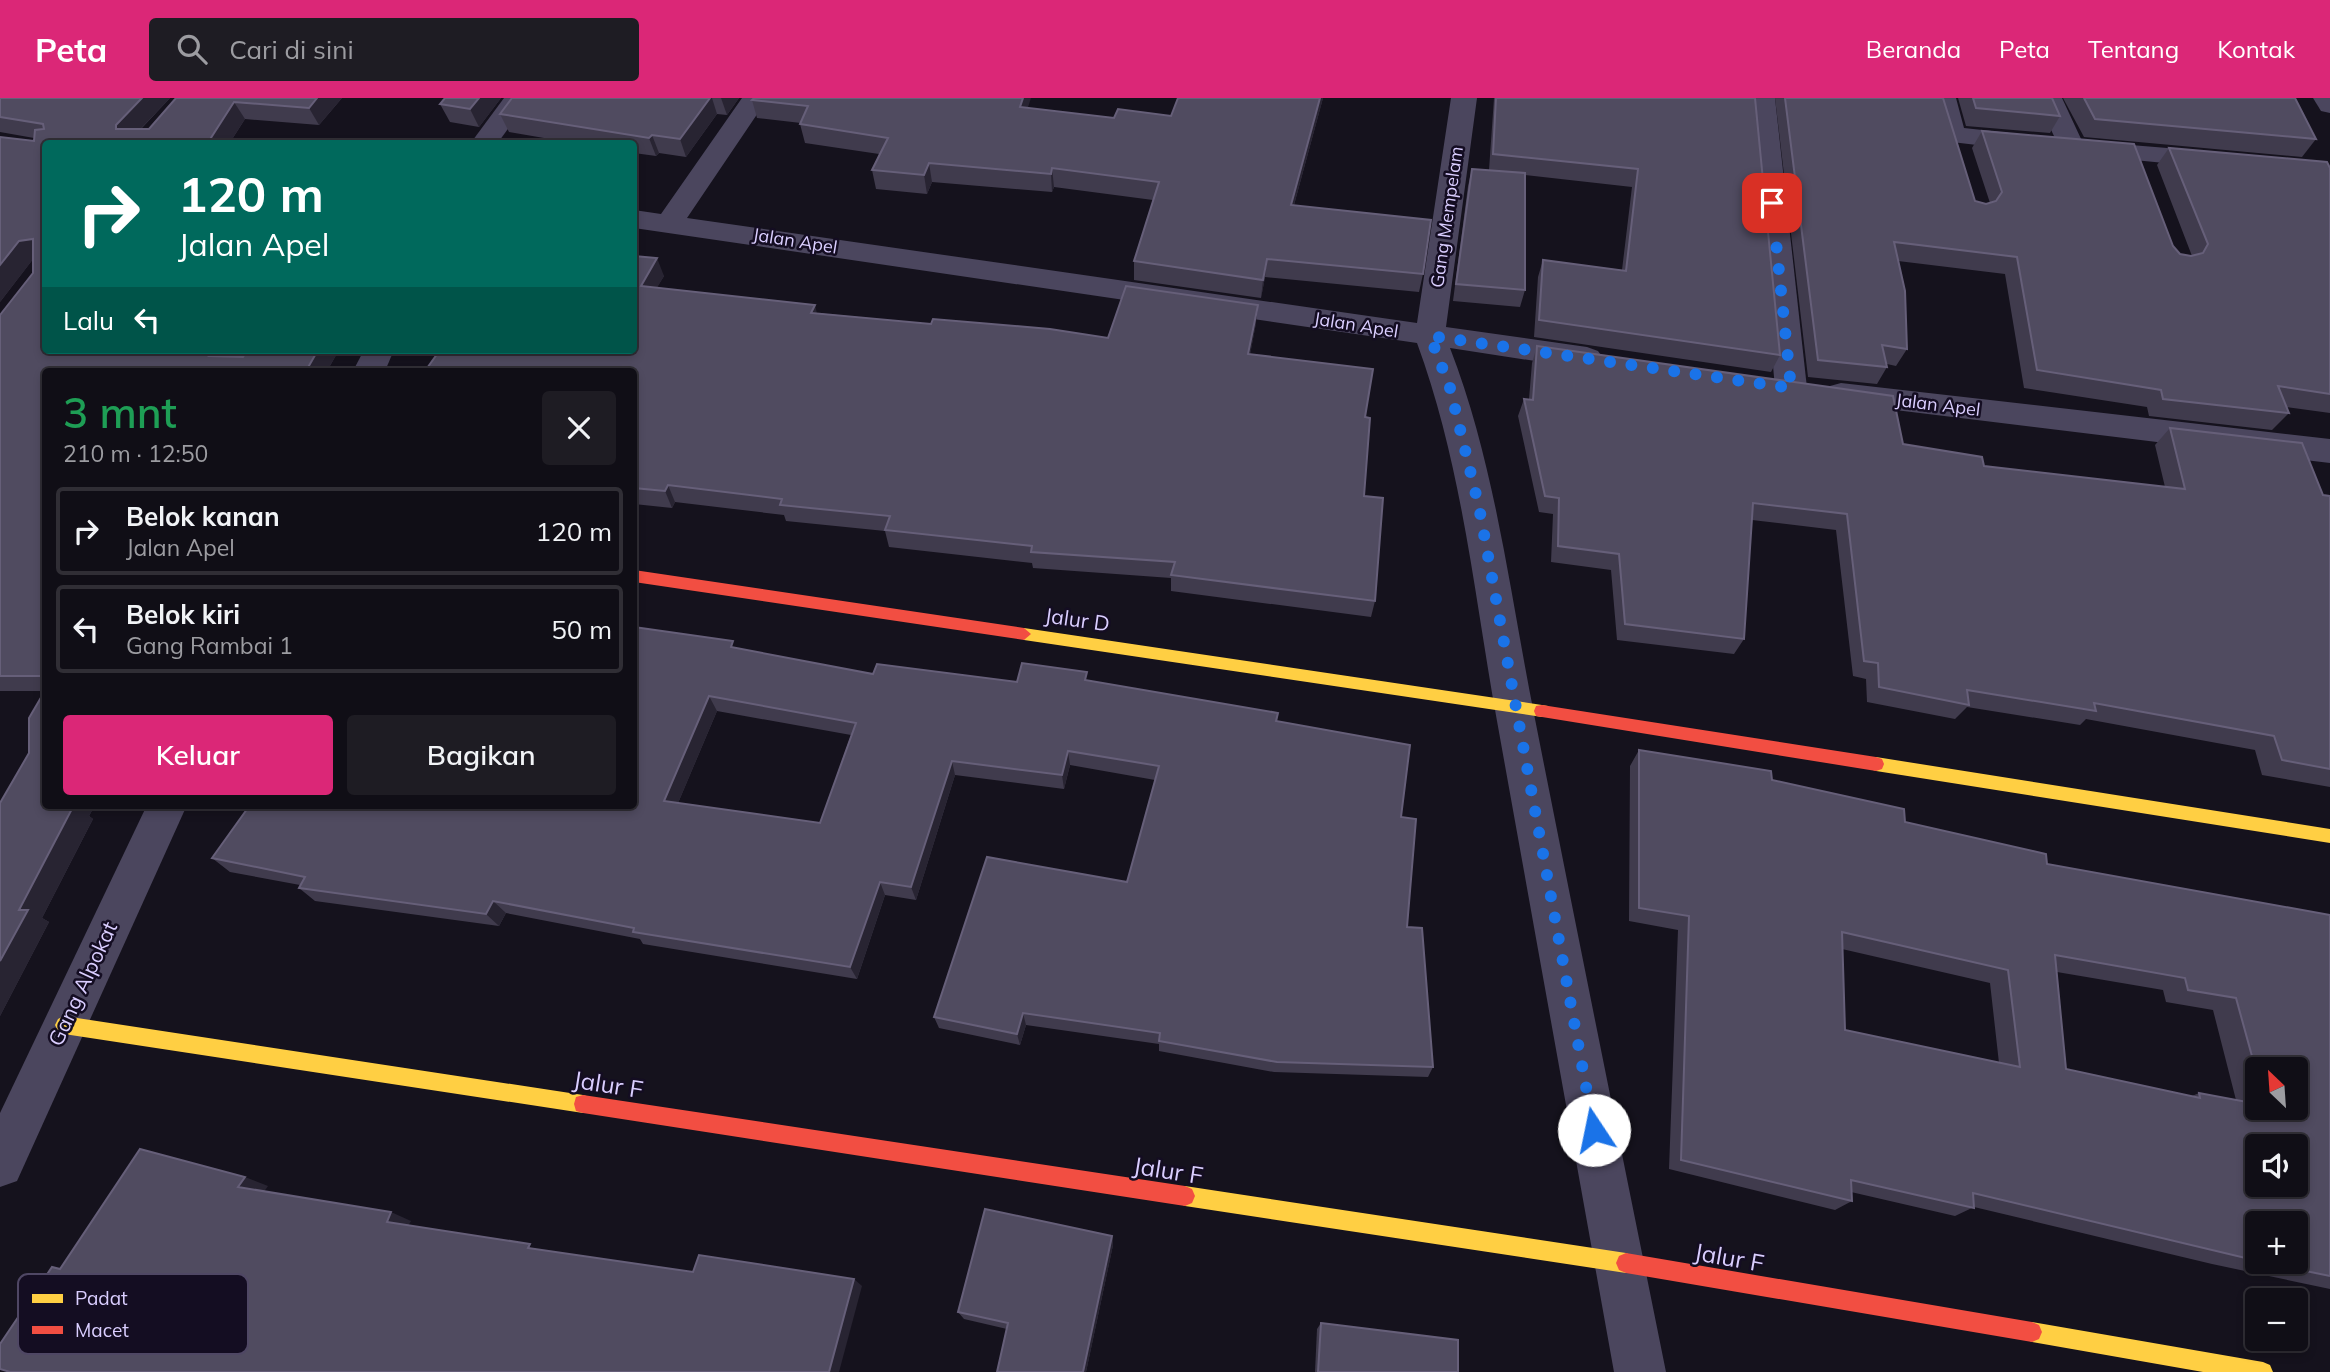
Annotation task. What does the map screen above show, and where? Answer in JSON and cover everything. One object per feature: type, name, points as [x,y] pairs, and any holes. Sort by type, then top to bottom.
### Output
[{"type":"street","points":[[486,140],[517,98]]},
{"type":"street","points":[[670,222],[755,98]]},
{"type":"street","name":"Gang Mempelam","points":[[1430,336],[1464,98]]},
{"type":"street","name":"Jalan Apel","points":[[1762,98],[1777,386],[2330,451]]},
{"type":"street","points":[[1943,98],[1956,148],[2072,147],[2141,166],[2247,163]]},
{"type":"street","points":[[2049,98],[2072,147]]},
{"type":"street","points":[[2326,98],[2330,105]]},
{"type":"street","name":"Jalan Apel","points":[[637,219],[1612,362]]},
{"type":"street","points":[[1430,336],[1450,388],[1479,507],[1513,706],[1640,1372]]},
{"type":"street","name":"Jalur D","points":[[637,576],[1513,706],[2330,836]]},
{"type":"street","name":"Gang Alpokat","points":[[0,1164],[165,809]]},
{"type":"street","name":"Jalur F","points":[[64,1025],[1619,1262],[2263,1372]]},
{"type":"building","points":[[0,98],[142,98],[116,125],[116,129],[149,129],[176,98],[317,98],[309,108],[234,102],[210,140],[42,140],[42,354],[210,354],[209,356],[243,357],[245,354],[316,354],[308,368],[42,368],[42,676],[0,676],[0,315],[33,273],[33,239],[19,241],[0,265],[0,137],[34,141],[35,130],[44,129],[43,124],[0,117]]},
{"type":"building","points":[[445,98],[479,98],[470,109],[440,104]]},
{"type":"building","points":[[512,98],[710,98],[680,139],[652,135],[649,138],[500,114]]},
{"type":"building","points":[[1023,98],[1020,107],[1114,118],[1118,109],[1171,116],[1178,98],[1320,98],[1291,205],[1431,220],[1423,274],[1267,259],[1263,280],[1134,261],[1159,182],[1052,168],[1051,174],[929,163],[924,175],[872,170],[888,138],[800,124],[808,106],[752,100]]},
{"type":"building","points":[[1496,98],[1755,98],[1780,355],[1539,320],[1543,260],[1626,271],[1638,169],[1493,154]]},
{"type":"building","points":[[1785,98],[1943,98],[1975,201],[1986,204],[1996,201],[2002,192],[1982,131],[2134,144],[2173,246],[2180,254],[2191,256],[2203,253],[2208,244],[2169,148],[2327,162],[2330,168],[2330,394],[2278,386],[2289,413],[2163,399],[2161,390],[2037,370],[2017,257],[1894,242],[1905,291],[1907,349],[1882,345],[1887,367],[1818,360]]},
{"type":"building","points":[[1973,98],[2052,98],[2060,116],[1976,108]]},
{"type":"building","points":[[2084,98],[2295,98],[2316,139],[2095,119]]},
{"type":"building","points":[[1472,169],[1525,173],[1525,290],[1456,284]]},
{"type":"building","points":[[637,256],[657,258],[641,286],[815,305],[811,313],[931,324],[933,319],[1050,329],[1108,338],[1126,286],[1258,305],[1248,354],[1373,369],[1365,417],[1370,418],[1364,496],[1383,498],[1375,601],[1171,575],[1175,562],[1031,552],[1032,546],[885,530],[890,516],[780,505],[782,499],[668,485],[665,491],[637,488],[637,368],[427,368],[437,354],[637,354]]},
{"type":"building","points":[[1537,346],[1893,396],[1903,444],[1982,457],[1984,466],[2185,489],[2170,428],[2302,443],[2323,495],[2330,496],[2330,769],[2282,760],[2274,736],[2094,703],[2096,711],[1967,690],[1969,705],[1879,687],[1878,663],[1864,661],[1847,514],[1753,503],[1744,639],[1625,624],[1619,554],[1558,546],[1559,498],[1545,496],[1524,399],[1533,400]]},
{"type":"building","points":[[637,627],[733,641],[731,647],[873,674],[877,664],[1017,682],[1022,663],[1087,672],[1085,680],[1278,713],[1276,721],[1410,745],[1401,817],[1416,819],[1407,927],[1422,928],[1433,1067],[1277,1062],[1159,1041],[1160,1033],[1023,1013],[1017,1034],[934,1017],[987,857],[1127,882],[1159,766],[1068,751],[1062,775],[952,761],[911,887],[880,882],[850,967],[633,932],[634,928],[493,901],[486,914],[299,888],[305,877],[212,858],[247,809],[637,809]],"holes":[[[709,696],[856,723],[820,823],[664,801]]]},
{"type":"building","points":[[42,696],[42,809],[72,809],[19,910],[28,910],[0,961],[0,803],[29,753],[29,718]]},
{"type":"building","points":[[1639,750],[1771,771],[1772,780],[1904,809],[1905,822],[2046,854],[2047,864],[2330,915],[2330,1276],[2308,1271],[2308,1211],[2245,1211],[2245,1258],[1973,1193],[1974,1208],[1851,1180],[1852,1201],[1681,1160],[1689,916],[1639,908]],"holes":[[[1842,932],[2008,970],[2020,1067],[1845,1030]],[[2055,955],[2185,978],[2188,990],[2236,998],[2252,1057],[2308,1057],[2308,1120],[2245,1120],[2245,1102],[2199,1093],[2200,1098],[2066,1069]]]},
{"type":"building","points":[[140,1149],[245,1177],[238,1187],[391,1212],[387,1222],[530,1244],[528,1248],[693,1272],[699,1255],[854,1279],[829,1372],[10,1372],[0,1369],[0,1344],[18,1317],[18,1354],[248,1354],[248,1274],[47,1274],[52,1267],[60,1269]]},
{"type":"building","points":[[985,1209],[1112,1236],[1083,1372],[997,1372],[1008,1323],[958,1312]]},
{"type":"building","points":[[1321,1323],[1458,1340],[1458,1372],[1318,1372]]},
{"type":"traffic: slow","points":[[1024,634],[1542,711]]},
{"type":"traffic: slow","points":[[1876,764],[2330,836]]},
{"type":"traffic: slow","points":[[64,1025],[583,1104]]},
{"type":"traffic: slow","points":[[1185,1196],[1626,1263]]},
{"type":"traffic: slow","points":[[2032,1332],[2263,1372]]},
{"type":"traffic: jam","points":[[637,576],[1024,634]]},
{"type":"traffic: jam","points":[[1542,711],[1876,764]]},
{"type":"traffic: jam","points":[[583,1104],[1185,1196]]},
{"type":"traffic: jam","points":[[1626,1263],[2032,1332]]},
{"type":"route","points":[[1594,1130],[1513,706],[1479,507],[1450,388],[1430,336],[1791,388],[1772,203]]}]
